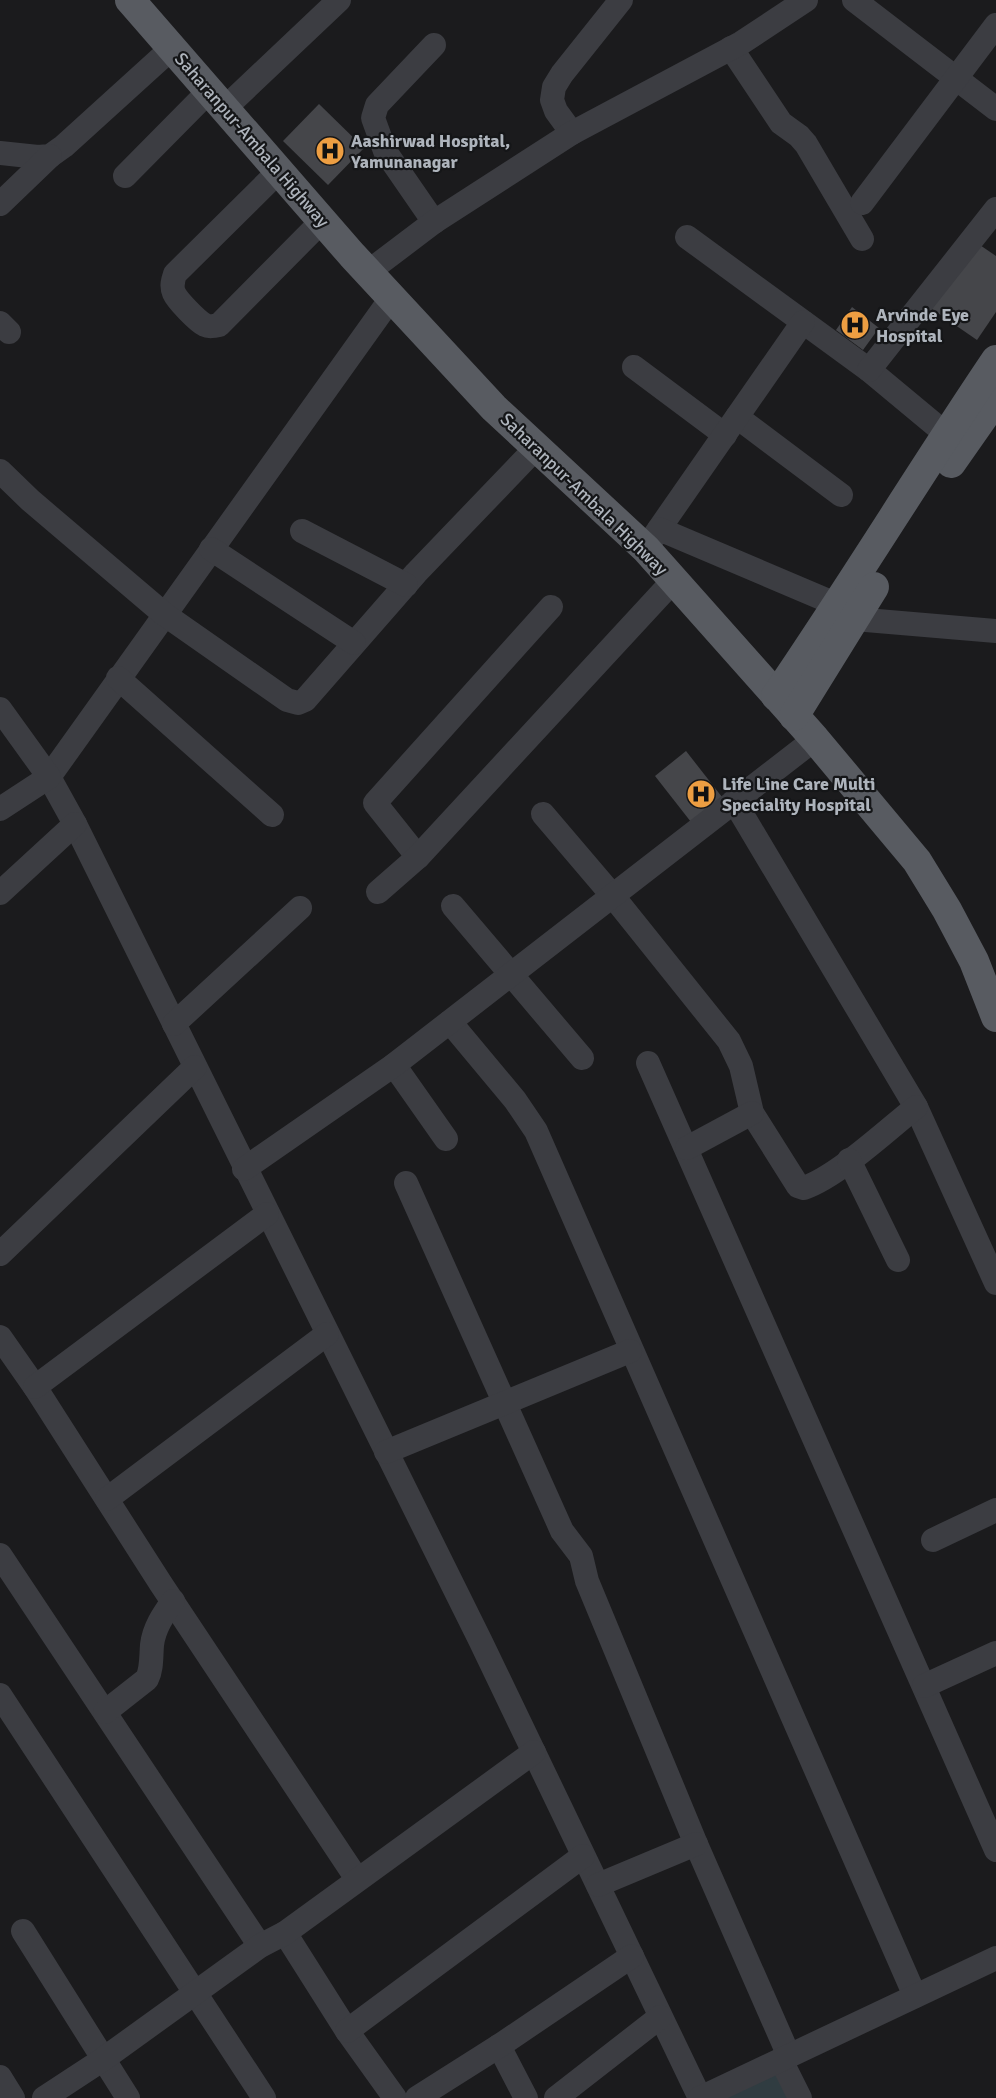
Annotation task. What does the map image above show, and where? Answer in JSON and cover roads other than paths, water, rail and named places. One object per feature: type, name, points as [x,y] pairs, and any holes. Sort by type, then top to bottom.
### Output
[{"type":"main road","name":"Saharanpur-Ambala Highway","points":[[130,0],[322,221],[494,408],[536,448],[652,539],[674,580],[815,740],[917,861],[974,960],[996,1017]]},
{"type":"main road","points":[[846,612],[946,434],[996,360]]},
{"type":"main road","points":[[785,706],[846,612],[996,399]]},
{"type":"street","points":[[125,176],[339,0]]},
{"type":"street","points":[[572,133],[556,111],[552,100],[554,87],[621,0]]},
{"type":"street","points":[[368,272],[434,222],[572,133],[731,48],[806,0]]},
{"type":"street","points":[[854,0],[996,109]]},
{"type":"street","points":[[862,203],[957,80],[996,25]]},
{"type":"street","points":[[434,45],[377,105],[373,118],[385,151],[434,222]]},
{"type":"street","points":[[0,204],[50,156],[172,48]]},
{"type":"street","points":[[731,48],[781,123],[806,144],[862,239]]},
{"type":"street","points":[[0,153],[50,156]]},
{"type":"street","points":[[279,171],[175,274],[172,282],[173,292],[178,300],[204,325],[212,327],[219,325],[322,221]]},
{"type":"street","points":[[869,370],[996,209]]},
{"type":"street","points":[[687,237],[869,370],[946,434]]},
{"type":"street","points":[[0,808],[49,777],[392,297]]},
{"type":"street","points":[[803,322],[652,539],[846,612],[996,631]]},
{"type":"street","points":[[634,367],[841,495]]},
{"type":"street","points":[[0,471],[30,500],[164,614],[292,703],[298,704],[406,585],[536,448]]},
{"type":"street","points":[[302,531],[406,585]]},
{"type":"street","points":[[211,549],[354,643]]},
{"type":"street","points":[[378,892],[418,857],[674,580]]},
{"type":"street","points":[[418,857],[375,803],[551,607]]},
{"type":"street","points":[[118,678],[272,815]]},
{"type":"street","points":[[0,709],[49,777],[75,824],[534,1752],[700,2098],[996,1958]]},
{"type":"street","points":[[244,1168],[394,1065],[815,740]]},
{"type":"street","points":[[734,801],[916,1107],[996,1283]]},
{"type":"street","points":[[543,814],[612,895],[729,1041],[741,1066],[752,1113],[798,1186],[804,1188],[813,1185],[849,1160],[916,1107]]},
{"type":"street","points":[[0,893],[75,824]]},
{"type":"street","points":[[453,906],[582,1058]]},
{"type":"street","points":[[174,1024],[300,908]]},
{"type":"street","points":[[450,1022],[515,1100],[536,1131],[630,1351],[915,1995]]},
{"type":"street","points":[[648,1063],[996,1850]]},
{"type":"street","points":[[394,1065],[446,1139]]},
{"type":"street","points":[[0,1254],[195,1067]]},
{"type":"street","points":[[687,1148],[752,1113]]},
{"type":"street","points":[[849,1160],[898,1260]]},
{"type":"street","points":[[406,1184],[566,1538],[581,1556],[587,1581],[800,2098]]},
{"type":"street","points":[[35,1387],[267,1214]]},
{"type":"street","points":[[107,1499],[327,1334]]},
{"type":"street","points":[[0,1337],[357,1880]]},
{"type":"street","points":[[386,1452],[630,1351]]},
{"type":"street","points":[[933,1540],[996,1510]]},
{"type":"street","points":[[0,1555],[260,1946]]},
{"type":"street","points":[[105,1712],[144,1684],[150,1673],[154,1634],[173,1601]]},
{"type":"street","points":[[924,1686],[996,1653]]},
{"type":"street","points":[[0,1695],[264,2098]]},
{"type":"street","points":[[44,2098],[102,2060],[260,1946],[285,1933],[534,1752]]},
{"type":"street","points":[[598,1885],[696,1844]]},
{"type":"street","points":[[347,2031],[584,1856]]},
{"type":"street","points":[[23,1932],[128,2098]]},
{"type":"street","points":[[285,1933],[347,2031],[395,2098]]},
{"type":"street","points":[[417,2098],[499,2046],[632,1956]]},
{"type":"street","points":[[556,2098],[660,2017]]},
{"type":"street","points":[[499,2046],[526,2098]]},
{"type":"street","points":[[0,2077],[13,2098]]},
{"type":"place","name":"Aashirwad Hospital, Yamunanagar","points":[[330,151]]},
{"type":"place","name":"Arvinde Eye Hospital","points":[[855,325]]},
{"type":"place","name":"Life Line Care Multi Speciality Hospital","points":[[701,794]]}]
